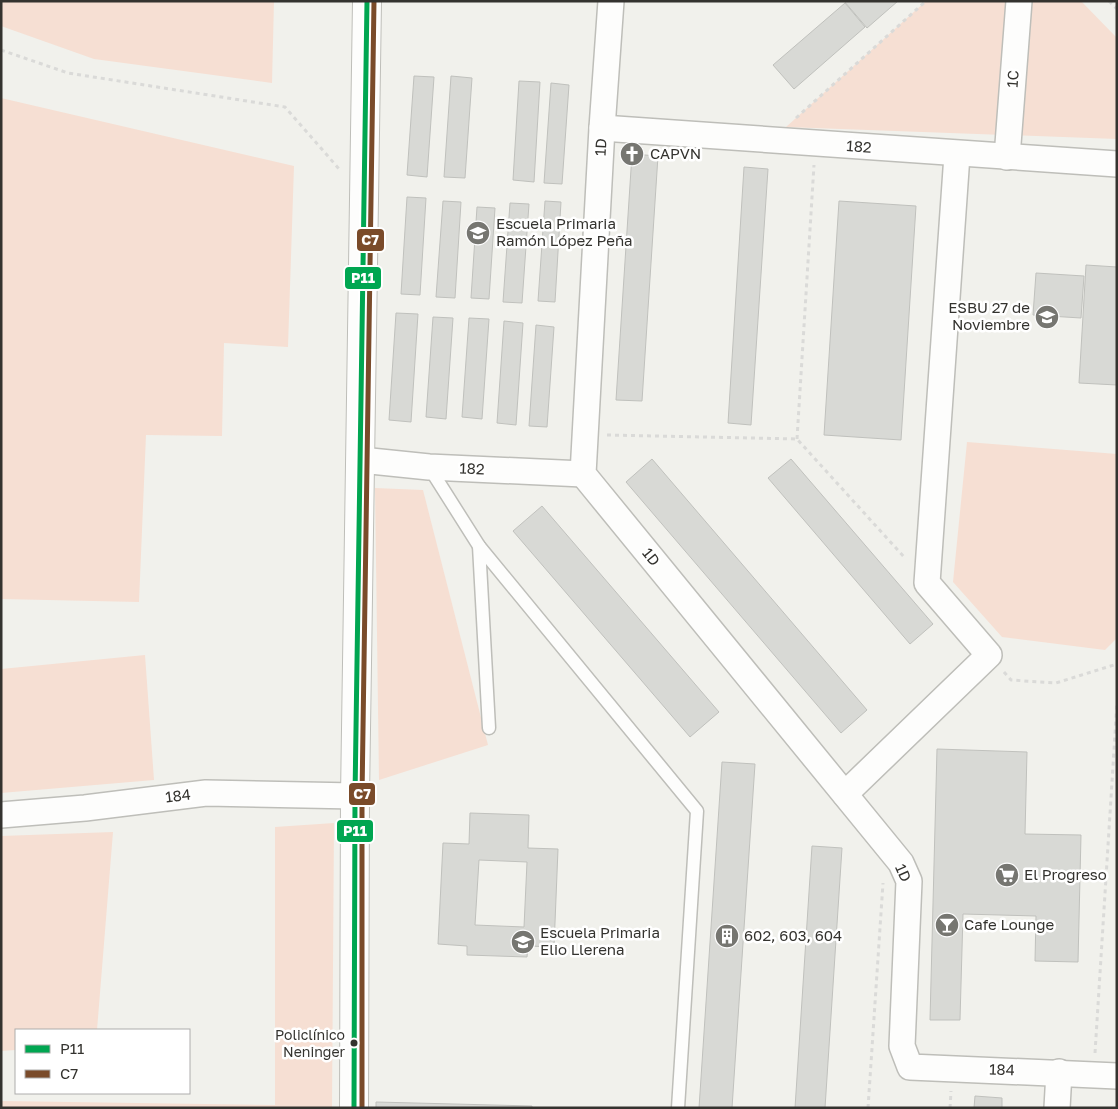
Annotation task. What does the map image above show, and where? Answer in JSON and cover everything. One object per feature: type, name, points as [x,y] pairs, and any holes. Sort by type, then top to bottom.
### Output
[{"type":"main road","points":[[354,1108],[355,796],[367,1]]},
{"type":"street","name":"1D","points":[[611,1],[582,474],[900,863],[910,881],[902,1046]]},
{"type":"street","name":"1C","points":[[1007,157],[1019,1]]},
{"type":"street","name":"182","points":[[602,128],[1117,164]]},
{"type":"street","points":[[845,794],[990,655],[927,583],[957,154]]},
{"type":"street","name":"182","points":[[361,460],[429,468],[582,474]]},
{"type":"street","name":"184","points":[[1,815],[85,808],[206,793],[355,796]]},
{"type":"street","name":"184","points":[[902,1046],[910,1067],[1105,1075]]},
{"type":"street","points":[[1057,1108],[1059,1072]]},
{"type":"lane","points":[[429,468],[479,546],[697,811],[678,1108]]},
{"type":"lane","points":[[479,546],[489,728]]},
{"type":"path","points":[[772,140],[926,1]]},
{"type":"path","points":[[1109,1],[1117,9]]},
{"type":"path","points":[[1,50],[68,73],[285,107],[364,199]]},
{"type":"path","points":[[816,144],[797,439],[927,583]]},
{"type":"path","points":[[585,434],[797,439]]},
{"type":"path","points":[[990,655],[1012,680],[1056,683],[1117,664]]},
{"type":"path","points":[[1105,1075],[1117,702]]},
{"type":"path","points":[[868,1108],[885,844]]},
{"type":"shaded area","points":[[1,1],[274,1],[272,83],[94,59],[1,26]]},
{"type":"shaded area","points":[[926,1],[1081,1],[1117,38],[1117,139],[786,127]]},
{"type":"shaded area","points":[[1,98],[294,166],[288,347],[224,343],[222,436],[146,435],[139,602],[1,599]]},
{"type":"shaded area","points":[[967,442],[1117,454],[1117,638],[1105,650],[1002,637],[953,582]]},
{"type":"shaded area","points":[[375,488],[423,490],[488,745],[379,780]]},
{"type":"shaded area","points":[[145,655],[154,780],[1,793],[1,669]]},
{"type":"shaded area","points":[[334,823],[332,1108],[1,1108],[1,1101],[275,1105],[275,827]]},
{"type":"shaded area","points":[[113,832],[97,1029],[15,1029],[15,1050],[1,1051],[1,836]]},
{"type":"building","points":[[844,1],[898,1],[867,28]]},
{"type":"building","points":[[845,3],[865,27],[794,89],[773,65]]},
{"type":"building","points":[[414,76],[434,77],[427,177],[407,175]]},
{"type":"building","points":[[451,76],[472,78],[465,178],[444,177]]},
{"type":"building","points":[[519,81],[540,82],[534,182],[513,180]]},
{"type":"building","points":[[551,83],[569,85],[562,184],[544,183]]},
{"type":"building","points":[[632,154],[658,156],[642,401],[616,400]]},
{"type":"building","points":[[744,167],[768,169],[751,425],[728,423]]},
{"type":"building","points":[[407,197],[426,198],[420,295],[401,294]]},
{"type":"building","points":[[443,201],[461,202],[455,298],[436,297]]},
{"type":"building","points":[[545,201],[561,202],[555,302],[538,301]]},
{"type":"building","points":[[839,201],[916,206],[901,440],[824,435]]},
{"type":"building","points":[[510,203],[529,204],[522,303],[503,302]]},
{"type":"building","points":[[477,207],[495,208],[489,299],[471,298]]},
{"type":"building","points":[[1086,265],[1117,267],[1117,385],[1079,383]]},
{"type":"building","points":[[1036,273],[1084,276],[1081,318],[1033,315]]},
{"type":"building","points":[[396,313],[418,314],[411,422],[389,420]]},
{"type":"building","points":[[433,317],[453,318],[446,419],[426,417]]},
{"type":"building","points":[[469,318],[489,319],[482,419],[462,417]]},
{"type":"building","points":[[504,321],[523,323],[516,425],[497,423]]},
{"type":"building","points":[[536,325],[554,327],[547,427],[529,426]]},
{"type":"building","points":[[652,459],[867,710],[841,733],[626,482]]},
{"type":"building","points":[[791,459],[933,624],[910,644],[768,478]]},
{"type":"building","points":[[542,506],[719,712],[690,737],[513,531]]},
{"type":"building","name":"El Progreso","points":[[937,749],[1027,752],[1025,834],[1081,835],[1078,962],[1035,961],[1036,916],[963,914],[960,1020],[930,1020]]},
{"type":"building","name":"602, 603, 604","points":[[722,762],[755,764],[732,1108],[699,1108]]},
{"type":"building","points":[[470,813],[529,815],[528,848],[558,849],[554,947],[528,946],[527,957],[467,955],[467,946],[438,944],[443,843],[469,844]],"holes":[[[479,860],[527,862],[524,927],[475,925]]]},
{"type":"building","points":[[812,846],[842,848],[825,1108],[795,1108]]},
{"type":"building","points":[[975,1096],[1002,1098],[1002,1108],[974,1108]]},
{"type":"building","points":[[376,1102],[532,1106],[532,1108],[376,1108]]},
{"type":"transit line","name":"P11","points":[[354,1108],[355,796],[367,1]]},
{"type":"transit line","name":"C7","points":[[362,1108],[362,796],[374,1]]},
{"type":"place","name":"CAPVN","points":[[632,154]]},
{"type":"place","name":"Escuela Primaria Ramón López Peña","points":[[478,233]]},
{"type":"place","name":"ESBU 27 de Noviembre","points":[[1047,317]]},
{"type":"place","name":"El Progreso","points":[[1007,875]]},
{"type":"place","name":"Cafe Lounge","points":[[947,925]]},
{"type":"place","name":"602, 603, 604","points":[[727,936]]},
{"type":"place","name":"Escuela Primaria Elio Llerena","points":[[523,942]]},
{"type":"place","name":"Policlínico Neninger","points":[[354,1043]]}]
